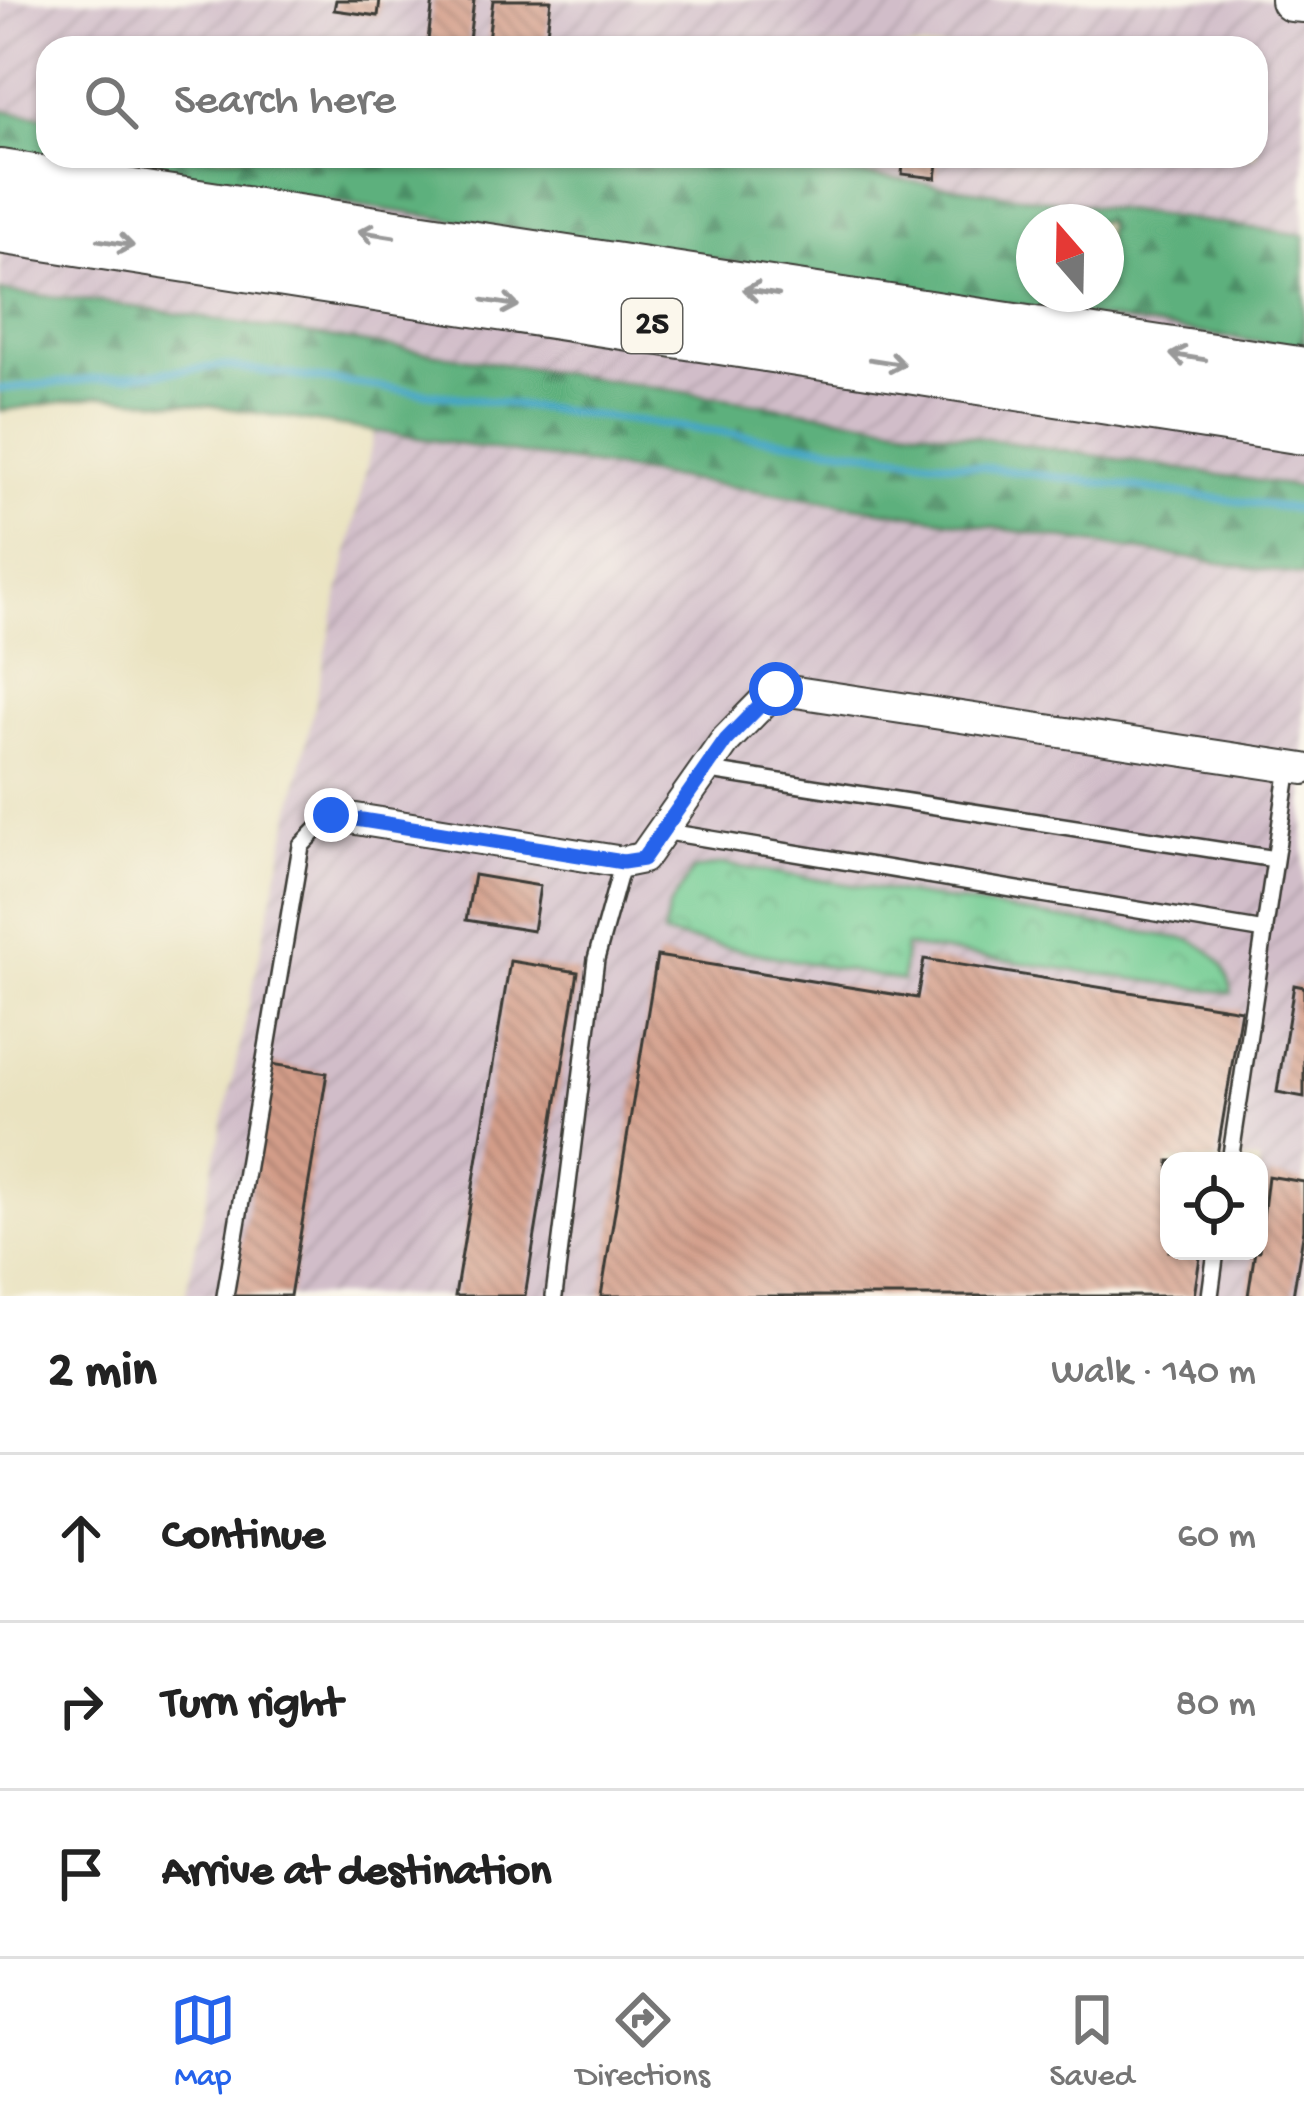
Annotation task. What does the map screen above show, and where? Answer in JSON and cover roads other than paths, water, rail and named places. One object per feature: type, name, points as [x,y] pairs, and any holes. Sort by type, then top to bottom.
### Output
[{"type":"highway","name":"25","points":[[0,177],[1304,375]]},
{"type":"highway","name":"25","points":[[0,226],[1304,427]]},
{"type":"street","points":[[1292,0],[1304,1]]},
{"type":"street","points":[[331,815],[623,862],[643,859],[726,740],[776,689],[1297,768]]},
{"type":"lane","points":[[1231,1152],[1275,860],[1297,768]]},
{"type":"lane","points":[[704,770],[1275,860]]},
{"type":"lane","points":[[225,1296],[301,846],[331,815]]},
{"type":"lane","points":[[662,831],[1265,931]]},
{"type":"lane","points":[[554,1296],[596,959],[623,862]]},
{"type":"lane","points":[[1210,1296],[1215,1260]]},
{"type":"waterway","points":[[0,389],[223,366],[1304,510]]}]
